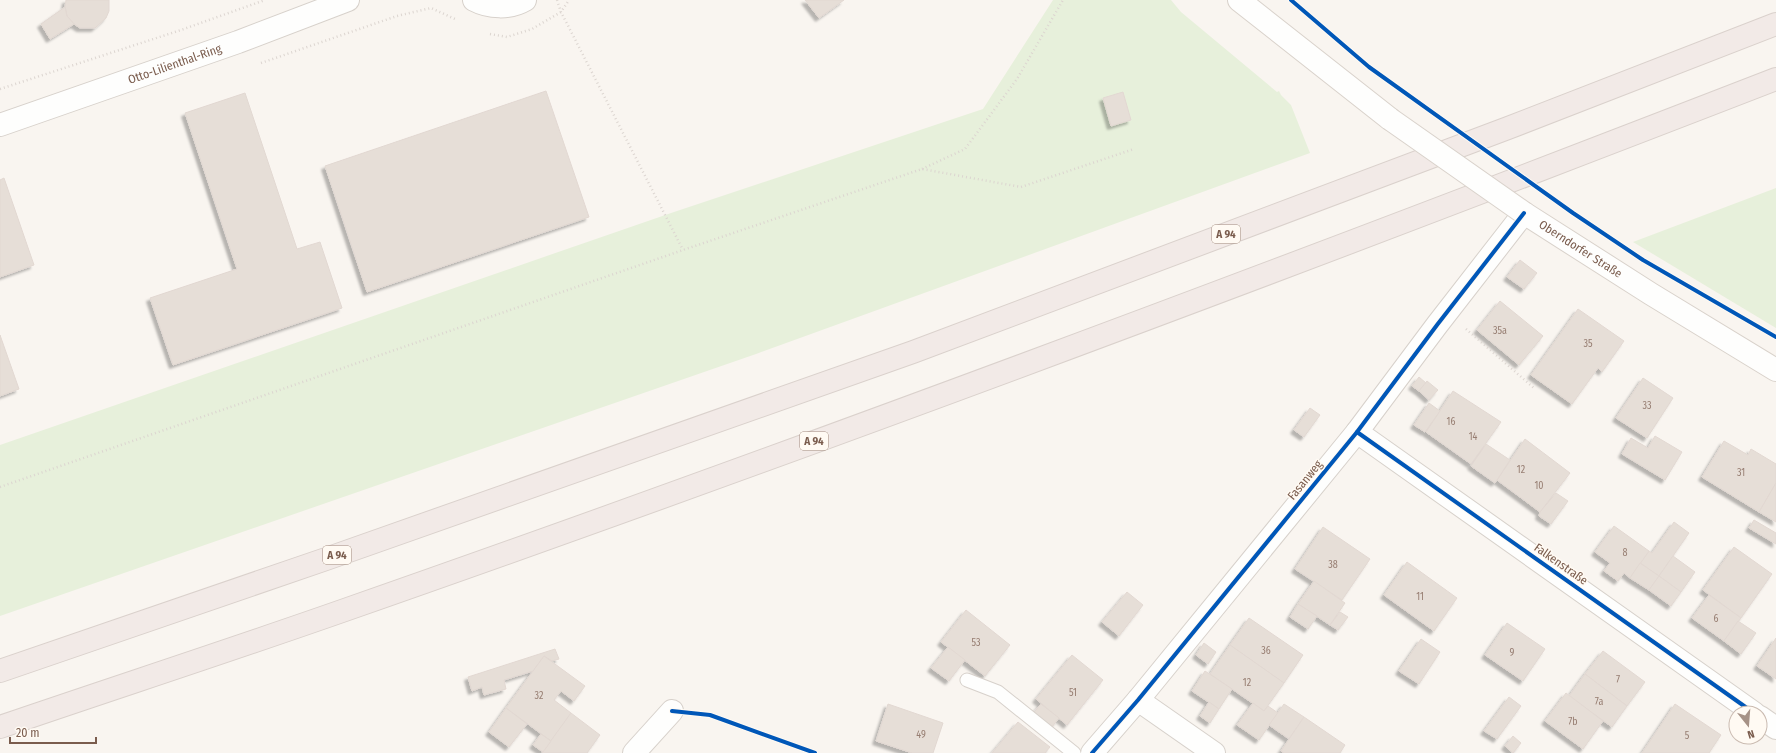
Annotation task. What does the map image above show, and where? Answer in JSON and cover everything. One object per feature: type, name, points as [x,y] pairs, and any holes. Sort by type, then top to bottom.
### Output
[{"type":"highway","name":"A 94","points":[[0,671],[326,559],[913,352],[1508,128],[1776,24]]},
{"type":"highway","name":"A 94","points":[[0,727],[342,611],[934,398],[1301,261],[1776,79]]},
{"type":"street","name":"Otto-Lilienthal-Ring","points":[[0,124],[238,42],[348,0]]},
{"type":"street","points":[[474,0],[482,4],[501,7],[520,3],[525,0]]},
{"type":"street","name":"Oberndorfer Straße","points":[[1239,0],[1390,119],[1532,219],[1776,370]]},
{"type":"street","name":"Fasanweg","points":[[1092,753],[1138,700],[1357,432],[1447,312],[1509,234],[1532,219]]},
{"type":"street","name":"Falkenstraße","points":[[1357,432],[1743,705]]},
{"type":"street","points":[[1138,700],[1214,753]]},
{"type":"street","points":[[634,753],[672,711]]},
{"type":"lane","points":[[967,680],[998,692],[1074,753]]},
{"type":"path","points":[[0,89],[181,30],[265,0]]},
{"type":"path","points":[[557,0],[561,12],[683,250]]},
{"type":"path","points":[[488,33],[507,37],[532,29],[561,12],[569,0]]},
{"type":"path","points":[[0,487],[683,250],[922,169],[965,149],[1017,79],[1063,0]]},
{"type":"path","points":[[254,66],[397,16],[431,8],[459,21]]},
{"type":"path","points":[[922,169],[1021,187],[1134,149]]},
{"type":"path","points":[[1447,312],[1535,388]]},
{"type":"green space","points":[[1053,0],[1171,0],[1181,12],[1277,92],[1279,91],[1291,105],[1310,153],[756,354],[0,616],[0,445],[674,212],[983,109]]},
{"type":"green space","points":[[1776,188],[1776,328],[1633,242]]},
{"type":"building","points":[[66,0],[109,0],[109,11],[106,18],[95,28],[80,28],[67,16],[65,7]]},
{"type":"building","points":[[805,0],[844,0],[819,18]]},
{"type":"building","points":[[65,7],[67,16],[74,24],[50,39],[41,24]]},
{"type":"building","points":[[546,91],[589,217],[367,292],[325,166]]},
{"type":"building","points":[[1123,92],[1131,120],[1111,126],[1103,98]]},
{"type":"building","points":[[245,93],[297,249],[320,242],[342,308],[173,365],[150,298],[237,269],[185,113]]},
{"type":"building","points":[[4,178],[34,265],[0,277],[0,180]]},
{"type":"building","points":[[1520,260],[1537,273],[1524,289],[1507,277]]},
{"type":"building","points":[[1500,301],[1543,336],[1519,365],[1477,330]]},
{"type":"building","points":[[1578,309],[1624,341],[1602,372],[1598,368],[1572,404],[1531,375]]},
{"type":"building","points":[[0,335],[19,389],[0,396]]},
{"type":"building","points":[[1419,377],[1426,383],[1419,391],[1412,386]]},
{"type":"building","points":[[1643,378],[1673,398],[1647,438],[1616,418]]},
{"type":"building","points":[[1427,381],[1438,390],[1429,400],[1419,391]]},
{"type":"building","points":[[1453,391],[1501,422],[1471,464],[1426,432]]},
{"type":"building","points":[[1429,403],[1440,411],[1425,432],[1414,425]]},
{"type":"building","points":[[1310,408],[1320,415],[1304,437],[1294,430]]},
{"type":"building","points":[[1655,436],[1682,452],[1665,480],[1622,454],[1631,438],[1648,448]]},
{"type":"building","points":[[1525,439],[1570,473],[1540,512],[1497,480]]},
{"type":"building","points":[[1724,441],[1748,455],[1751,449],[1776,464],[1776,483],[1759,512],[1702,477]]},
{"type":"building","points":[[1486,444],[1510,460],[1495,483],[1471,466]]},
{"type":"building","points":[[1776,483],[1776,522],[1759,512]]},
{"type":"building","points":[[1556,493],[1568,501],[1551,524],[1539,516],[1540,512]]},
{"type":"building","points":[[1754,520],[1776,533],[1776,544],[1749,528]]},
{"type":"building","points":[[1674,522],[1689,533],[1659,576],[1640,563],[1649,551],[1652,553]]},
{"type":"building","points":[[1614,526],[1649,551],[1630,578],[1624,573],[1618,581],[1604,571],[1610,563],[1595,552]]},
{"type":"building","points":[[1323,527],[1370,559],[1342,600],[1295,569]]},
{"type":"building","points":[[1734,547],[1772,574],[1741,618],[1703,590]]},
{"type":"building","points":[[1673,556],[1695,572],[1681,592],[1659,576]]},
{"type":"building","points":[[1407,562],[1457,598],[1434,631],[1384,595]]},
{"type":"building","points":[[1640,563],[1659,576],[1649,590],[1630,578]]},
{"type":"building","points":[[1659,576],[1681,592],[1671,606],[1649,590]]},
{"type":"building","points":[[1314,581],[1345,603],[1330,625],[1298,604]]},
{"type":"building","points":[[1127,592],[1143,605],[1119,636],[1102,622]]},
{"type":"building","points":[[1709,595],[1741,618],[1724,641],[1692,618]]},
{"type":"building","points":[[1298,604],[1317,616],[1308,629],[1290,617]]},
{"type":"building","points":[[966,610],[1010,645],[985,676],[941,642]]},
{"type":"building","points":[[1340,612],[1348,617],[1338,630],[1330,625]]},
{"type":"building","points":[[1249,618],[1303,655],[1284,683],[1230,645]]},
{"type":"building","points":[[1738,621],[1756,633],[1741,654],[1724,641]]},
{"type":"building","points":[[1507,623],[1545,649],[1523,681],[1485,655]]},
{"type":"building","points":[[1776,638],[1776,679],[1757,666]]},
{"type":"building","points":[[1421,639],[1440,652],[1419,684],[1399,671]]},
{"type":"building","points":[[1204,643],[1216,652],[1208,664],[1196,655]]},
{"type":"building","points":[[1230,645],[1284,683],[1264,711],[1210,674]]},
{"type":"building","points":[[948,647],[965,660],[949,681],[931,668]]},
{"type":"building","points":[[555,649],[559,659],[552,661],[544,656],[533,671],[504,680],[506,689],[484,695],[482,687],[472,691],[468,677]]},
{"type":"building","points":[[1603,651],[1645,682],[1627,706],[1585,674]]},
{"type":"building","points":[[1072,655],[1103,680],[1067,725],[1036,699]]},
{"type":"building","points":[[544,656],[585,686],[574,701],[561,691],[554,700],[571,713],[551,741],[506,708]]},
{"type":"building","points":[[1205,671],[1232,689],[1219,709],[1192,691]]},
{"type":"building","points":[[1585,674],[1627,706],[1612,727],[1569,696]]},
{"type":"building","points":[[1566,693],[1603,721],[1583,749],[1545,721]]},
{"type":"building","points":[[1509,697],[1521,706],[1497,739],[1484,731]]},
{"type":"building","points":[[1209,702],[1219,709],[1210,723],[1200,716]]},
{"type":"building","points":[[1253,703],[1264,711],[1268,706],[1278,713],[1259,740],[1237,725]]},
{"type":"building","points":[[888,704],[943,723],[933,753],[912,753],[876,741]]},
{"type":"building","points":[[1041,704],[1059,718],[1052,727],[1034,712]]},
{"type":"building","points":[[1284,704],[1304,717],[1289,739],[1269,725]]},
{"type":"building","points":[[1675,704],[1721,735],[1709,753],[1642,753]]},
{"type":"building","points":[[506,708],[527,724],[509,747],[489,732]]},
{"type":"building","points":[[571,713],[600,735],[587,753],[542,753]]},
{"type":"building","points":[[1304,717],[1345,745],[1340,753],[1284,753],[1281,751]]},
{"type":"building","points":[[1018,722],[1050,747],[1045,753],[992,753]]},
{"type":"building","points":[[541,734],[551,741],[543,752],[533,745]]},
{"type":"building","points":[[1513,736],[1521,743],[1513,753],[1505,746]]},
{"type":"cycle path","points":[[1291,0],[1369,67],[1573,213],[1643,260],[1776,337]]},
{"type":"cycle path","points":[[1092,753],[1138,700],[1357,432],[1437,325],[1524,213]]},
{"type":"cycle path","points":[[1357,432],[1743,705]]},
{"type":"cycle path","points":[[672,711],[710,715],[815,753]]}]
